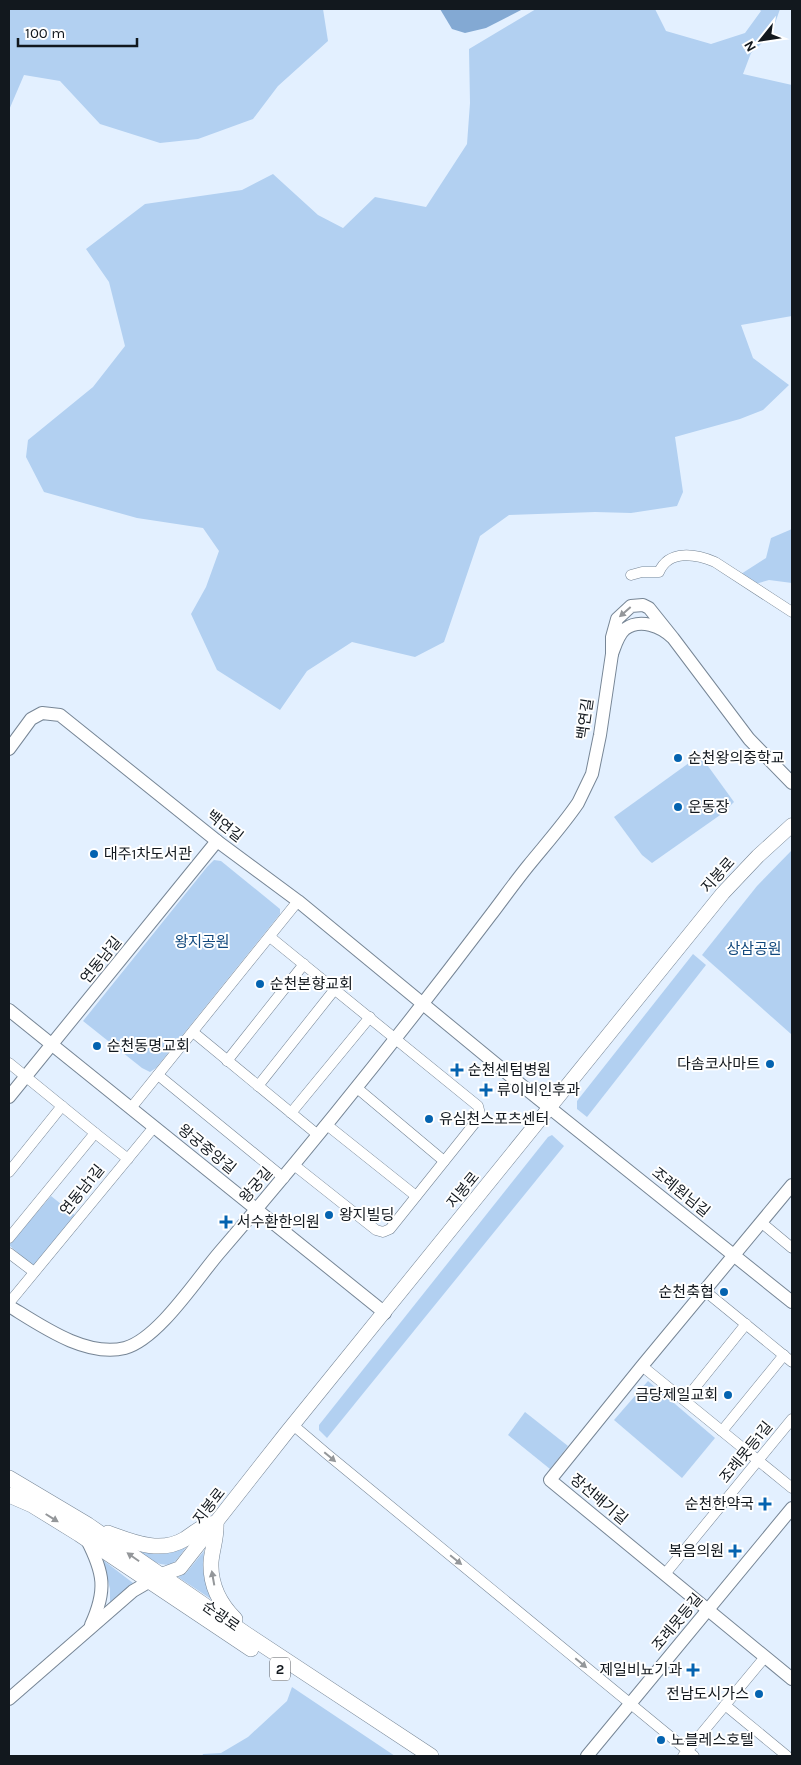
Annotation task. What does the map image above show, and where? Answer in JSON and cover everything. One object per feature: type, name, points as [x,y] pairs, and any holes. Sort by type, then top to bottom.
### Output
[{"type":"main road","name":"지봉로","points":[[155,1578],[180,1568],[293,1425],[723,893],[758,856],[792,825]]},
{"type":"main road","name":"순광로","points":[[9,1478],[88,1532]]},
{"type":"main road","name":"순광로","points":[[9,1494],[88,1532],[139,1561],[155,1578],[413,1756]]},
{"type":"main road","points":[[88,1532],[156,1547],[182,1541],[205,1524],[216,1523],[211,1563],[212,1579],[217,1597],[246,1634]]},
{"type":"main road","name":"순광로","points":[[155,1578],[246,1634],[431,1756]]},
{"type":"street","points":[[631,575],[642,572],[659,572],[665,561],[674,557],[687,556],[708,559],[792,612]]},
{"type":"street","name":"백연길","points":[[424,1003],[523,873],[570,815],[586,788],[592,774],[597,753],[612,654],[612,637],[617,619],[627,608],[636,604],[648,608],[749,739],[792,783]]},
{"type":"street","name":"백연길","points":[[612,654],[622,632],[638,624],[655,626],[673,638]]},
{"type":"street","name":"백연길","points":[[9,749],[31,719],[42,713],[60,715],[217,841],[298,901],[550,1108]]},
{"type":"street","name":"연동남길","points":[[9,1097],[217,841]]},
{"type":"street","points":[[131,1108],[298,901]]},
{"type":"street","points":[[270,937],[395,1038],[479,1109],[480,1114],[478,1119],[390,1229],[385,1231],[380,1232],[294,1166]]},
{"type":"street","points":[[228,1061],[304,964]]},
{"type":"street","points":[[258,1086],[335,989]]},
{"type":"street","name":"왕궁길","points":[[9,1305],[57,1334],[87,1346],[109,1349],[124,1348],[146,1336],[166,1317],[284,1178],[424,1003]]},
{"type":"street","name":"왕궁중앙길","points":[[9,1010],[385,1312]]},
{"type":"street","points":[[291,1113],[370,1017]]},
{"type":"street","points":[[193,1032],[318,1135]]},
{"type":"street","points":[[9,1062],[128,1159]]},
{"type":"street","points":[[158,1075],[284,1178]]},
{"type":"street","points":[[356,1088],[444,1161]]},
{"type":"street","points":[[9,1172],[62,1106]]},
{"type":"street","name":"조례원님길","points":[[550,1108],[792,1302]]},
{"type":"street","points":[[327,1125],[416,1196]]},
{"type":"street","name":"연동남1길","points":[[9,1305],[154,1127]]},
{"type":"street","name":"연동남1길","points":[[9,1238],[95,1133]]},
{"type":"street","name":"장선배기길","points":[[792,1185],[550,1480],[792,1679]]},
{"type":"street","points":[[762,1223],[792,1248]]},
{"type":"street","points":[[9,1253],[34,1272]]},
{"type":"street","points":[[705,1291],[792,1362]]},
{"type":"street","points":[[685,1400],[746,1324]]},
{"type":"street","points":[[722,1431],[784,1355]]},
{"type":"street","points":[[642,1366],[792,1488]]},
{"type":"street","name":"조례못등1길","points":[[665,1574],[792,1419]]},
{"type":"street","points":[[293,1425],[630,1703],[688,1754],[765,1657]]},
{"type":"street","name":"조례못등길","points":[[587,1756],[792,1508]]},
{"type":"street","points":[[88,1532],[102,1578],[102,1591],[97,1611],[88,1631]]},
{"type":"street","points":[[9,1699],[133,1591],[155,1578]]},
{"type":"street","points":[[725,1705],[787,1756]]},
{"type":"green space","points":[[9,9],[323,9],[328,41],[278,86],[253,119],[198,139],[160,143],[100,124],[60,81],[24,75],[9,110]]},
{"type":"green space","points":[[536,9],[655,9],[666,31],[711,44],[745,33],[761,11],[759,9],[780,9],[771,35],[751,53],[743,74],[792,85],[792,316],[741,325],[753,358],[789,385],[763,410],[740,419],[675,437],[683,492],[677,506],[631,513],[595,512],[509,515],[480,536],[444,642],[415,657],[352,642],[307,671],[280,710],[217,670],[191,614],[206,587],[219,551],[203,528],[137,518],[44,492],[26,457],[28,440],[93,387],[125,346],[109,282],[86,249],[145,204],[242,190],[273,174],[318,215],[343,228],[375,197],[426,207],[467,144],[470,103],[469,49]]},
{"type":"green space","points":[[792,529],[792,583],[769,580],[752,585],[741,574],[766,558],[771,538]]},
{"type":"green space","name":"운동장","points":[[700,755],[734,802],[723,813],[652,863],[642,855],[614,817]]},
{"type":"green space","name":"상삼공원","points":[[792,850],[791,1034],[702,955],[757,886]]},
{"type":"green space","name":"왕지공원","points":[[214,860],[221,861],[280,909],[280,914],[156,1068],[150,1072],[142,1068],[83,1021]]},
{"type":"green space","points":[[693,954],[706,965],[587,1117],[577,1109],[577,1101]]},
{"type":"green space","points":[[552,1135],[564,1146],[327,1438],[319,1430],[319,1425],[548,1137]]},
{"type":"green space","points":[[51,1196],[76,1216],[35,1268],[9,1245]]},
{"type":"green space","points":[[648,1381],[715,1438],[682,1478],[614,1420]]},
{"type":"green space","points":[[525,1412],[568,1446],[550,1469],[508,1435]]},
{"type":"green space","points":[[191,1541],[175,1561],[168,1565],[158,1563],[132,1549],[162,1553]]},
{"type":"green space","points":[[204,1551],[204,1575],[211,1599],[178,1577],[186,1573]]},
{"type":"green space","points":[[103,1560],[133,1583],[110,1602],[110,1589]]},
{"type":"green space","points":[[292,1687],[395,1756],[202,1756],[203,1754],[221,1753],[248,1737],[287,1701]]},
{"type":"shaded area","points":[[440,9],[523,9],[486,28],[465,33],[452,29]]},
{"type":"place","name":"순천왕의중학교","points":[[678,758]]},
{"type":"place","name":"운동장","points":[[678,807]]},
{"type":"place","name":"대주1차도서관","points":[[94,854]]},
{"type":"place","name":"순천본향교회","points":[[260,984]]},
{"type":"place","name":"순천동명교회","points":[[97,1046]]},
{"type":"place","name":"다솜코사마트","points":[[770,1064]]},
{"type":"place","name":"순천센텀병원","points":[[457,1070]]},
{"type":"place","name":"류이비인후과","points":[[486,1090]]},
{"type":"place","name":"유심천스포츠센터","points":[[429,1119]]},
{"type":"place","name":"왕지빌딩","points":[[329,1215]]},
{"type":"place","name":"서수환한의원","points":[[226,1222]]},
{"type":"place","name":"순천축협","points":[[724,1292]]},
{"type":"place","name":"금당제일교회","points":[[728,1395]]},
{"type":"place","name":"순천한약국","points":[[765,1504]]},
{"type":"place","name":"복음의원","points":[[735,1551]]},
{"type":"place","name":"제일비뇨기과","points":[[693,1670]]},
{"type":"place","name":"전남도시가스","points":[[759,1694]]},
{"type":"place","name":"노블레스호텔","points":[[661,1740]]}]
